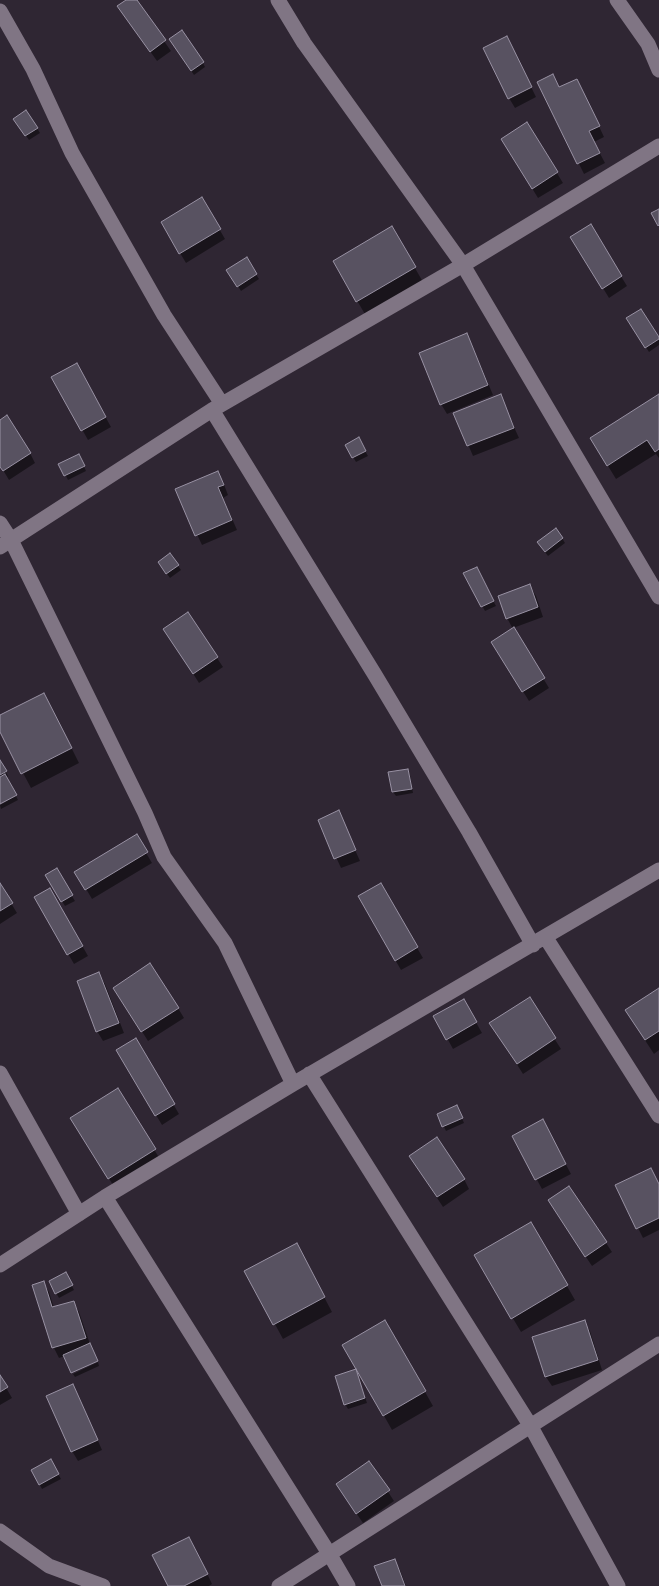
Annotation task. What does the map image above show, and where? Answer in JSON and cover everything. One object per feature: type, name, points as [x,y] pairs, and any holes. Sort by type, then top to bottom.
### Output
[{"type":"street","points":[[278,0],[304,43],[463,265],[659,597]]},
{"type":"street","points":[[617,0],[648,44],[659,70]]},
{"type":"street","points":[[0,11],[33,69],[76,162],[217,407],[469,832],[539,941],[659,1116]]},
{"type":"street","points":[[6,544],[217,407],[463,265],[659,146]]},
{"type":"street","points":[[0,523],[6,544],[146,813],[164,857],[225,942],[293,1084]]},
{"type":"street","points":[[0,1265],[106,1197],[309,1074],[659,870]]},
{"type":"street","points":[[0,1072],[79,1214]]},
{"type":"street","points":[[309,1074],[530,1425],[618,1586]]},
{"type":"street","points":[[106,1197],[348,1586]]},
{"type":"street","points":[[279,1586],[659,1344]]},
{"type":"street","points":[[0,1532],[49,1566],[103,1586]]},
{"type":"building","points":[[126,0],[137,0],[166,40],[150,52],[117,6]]},
{"type":"building","points":[[182,30],[204,62],[191,71],[169,39]]},
{"type":"building","points":[[507,36],[532,87],[508,99],[483,48]]},
{"type":"building","points":[[553,74],[559,87],[577,79],[600,126],[589,131],[600,153],[577,164],[537,82]]},
{"type":"building","points":[[26,110],[38,128],[25,136],[13,119]]},
{"type":"building","points":[[527,122],[558,172],[532,189],[501,139]]},
{"type":"building","points":[[202,197],[221,229],[179,254],[161,222]]},
{"type":"building","points":[[659,209],[659,225],[658,226],[651,213]]},
{"type":"building","points":[[591,224],[622,276],[602,289],[570,237]]},
{"type":"building","points":[[392,226],[416,267],[356,302],[333,261]]},
{"type":"building","points":[[247,257],[257,274],[237,287],[226,270]]},
{"type":"building","points":[[641,309],[659,337],[659,339],[645,348],[626,318]]},
{"type":"building","points":[[467,333],[488,385],[440,405],[419,353]]},
{"type":"building","points":[[77,363],[106,417],[81,431],[51,377]]},
{"type":"building","points":[[501,394],[514,428],[467,446],[453,413]]},
{"type":"building","points":[[659,394],[659,449],[655,452],[647,440],[607,466],[590,438]]},
{"type":"building","points":[[7,415],[31,453],[3,471],[0,467],[0,420]]},
{"type":"building","points":[[359,437],[366,451],[352,458],[345,445]]},
{"type":"building","points":[[79,454],[85,466],[64,476],[58,464]]},
{"type":"building","points":[[218,471],[224,485],[218,487],[232,520],[195,536],[175,489]]},
{"type":"building","points":[[556,528],[563,538],[545,552],[537,542]]},
{"type":"building","points":[[170,553],[179,565],[166,574],[158,562]]},
{"type":"building","points":[[477,567],[494,601],[481,607],[463,573]]},
{"type":"building","points":[[530,584],[538,607],[506,619],[498,596]]},
{"type":"building","points":[[188,612],[218,657],[193,674],[163,629]]},
{"type":"building","points":[[514,627],[545,678],[522,692],[491,642]]},
{"type":"building","points":[[44,693],[72,748],[21,774],[0,732],[0,715]]},
{"type":"building","points":[[0,760],[7,771],[0,775]]},
{"type":"building","points":[[408,769],[412,789],[392,792],[388,772]]},
{"type":"building","points":[[5,774],[17,795],[0,804],[0,777]]},
{"type":"building","points":[[339,810],[356,850],[334,859],[318,820]]},
{"type":"building","points":[[137,834],[148,852],[85,890],[74,872]]},
{"type":"building","points":[[57,868],[73,895],[61,902],[45,875]]},
{"type":"building","points":[[0,883],[13,903],[0,911]]},
{"type":"building","points":[[381,883],[418,947],[395,961],[358,896]]},
{"type":"building","points":[[50,888],[83,946],[67,955],[34,897]]},
{"type":"building","points":[[150,963],[179,1008],[141,1032],[113,988]]},
{"type":"building","points":[[99,972],[119,1023],[96,1032],[77,981]]},
{"type":"building","points":[[659,988],[659,1031],[645,1040],[625,1010]]},
{"type":"building","points":[[530,997],[556,1038],[517,1064],[489,1023]]},
{"type":"building","points":[[464,999],[477,1022],[446,1040],[433,1016]]},
{"type":"building","points":[[136,1038],[175,1104],[155,1116],[116,1050]]},
{"type":"building","points":[[118,1088],[156,1149],[108,1179],[70,1118]]},
{"type":"building","points":[[457,1105],[463,1118],[442,1127],[437,1114]]},
{"type":"building","points":[[543,1119],[566,1164],[535,1180],[512,1136]]},
{"type":"building","points":[[437,1137],[465,1179],[437,1197],[409,1156]]},
{"type":"building","points":[[651,1168],[659,1184],[659,1218],[636,1229],[615,1185]]},
{"type":"building","points":[[569,1186],[607,1242],[585,1257],[548,1200]]},
{"type":"building","points":[[531,1222],[568,1285],[511,1319],[474,1255]]},
{"type":"building","points":[[297,1243],[325,1297],[273,1325],[244,1271]]},
{"type":"building","points":[[66,1272],[73,1285],[55,1294],[49,1281]]},
{"type":"building","points":[[44,1281],[52,1307],[74,1301],[86,1338],[52,1348],[32,1285]]},
{"type":"building","points":[[385,1320],[426,1391],[383,1416],[342,1345]]},
{"type":"building","points":[[585,1320],[598,1360],[545,1377],[532,1337]]},
{"type":"building","points":[[90,1343],[98,1361],[71,1373],[63,1355]]},
{"type":"building","points":[[356,1369],[365,1398],[344,1405],[335,1376]]},
{"type":"building","points":[[0,1375],[8,1387],[0,1392]]},
{"type":"building","points":[[73,1384],[98,1440],[71,1452],[46,1396]]},
{"type":"building","points":[[51,1459],[59,1474],[39,1485],[31,1470]]},
{"type":"building","points":[[369,1461],[390,1490],[356,1514],[336,1484]]},
{"type":"building","points":[[189,1537],[208,1574],[184,1586],[168,1586],[152,1555]]},
{"type":"building","points":[[395,1559],[405,1586],[382,1586],[374,1566]]}]
